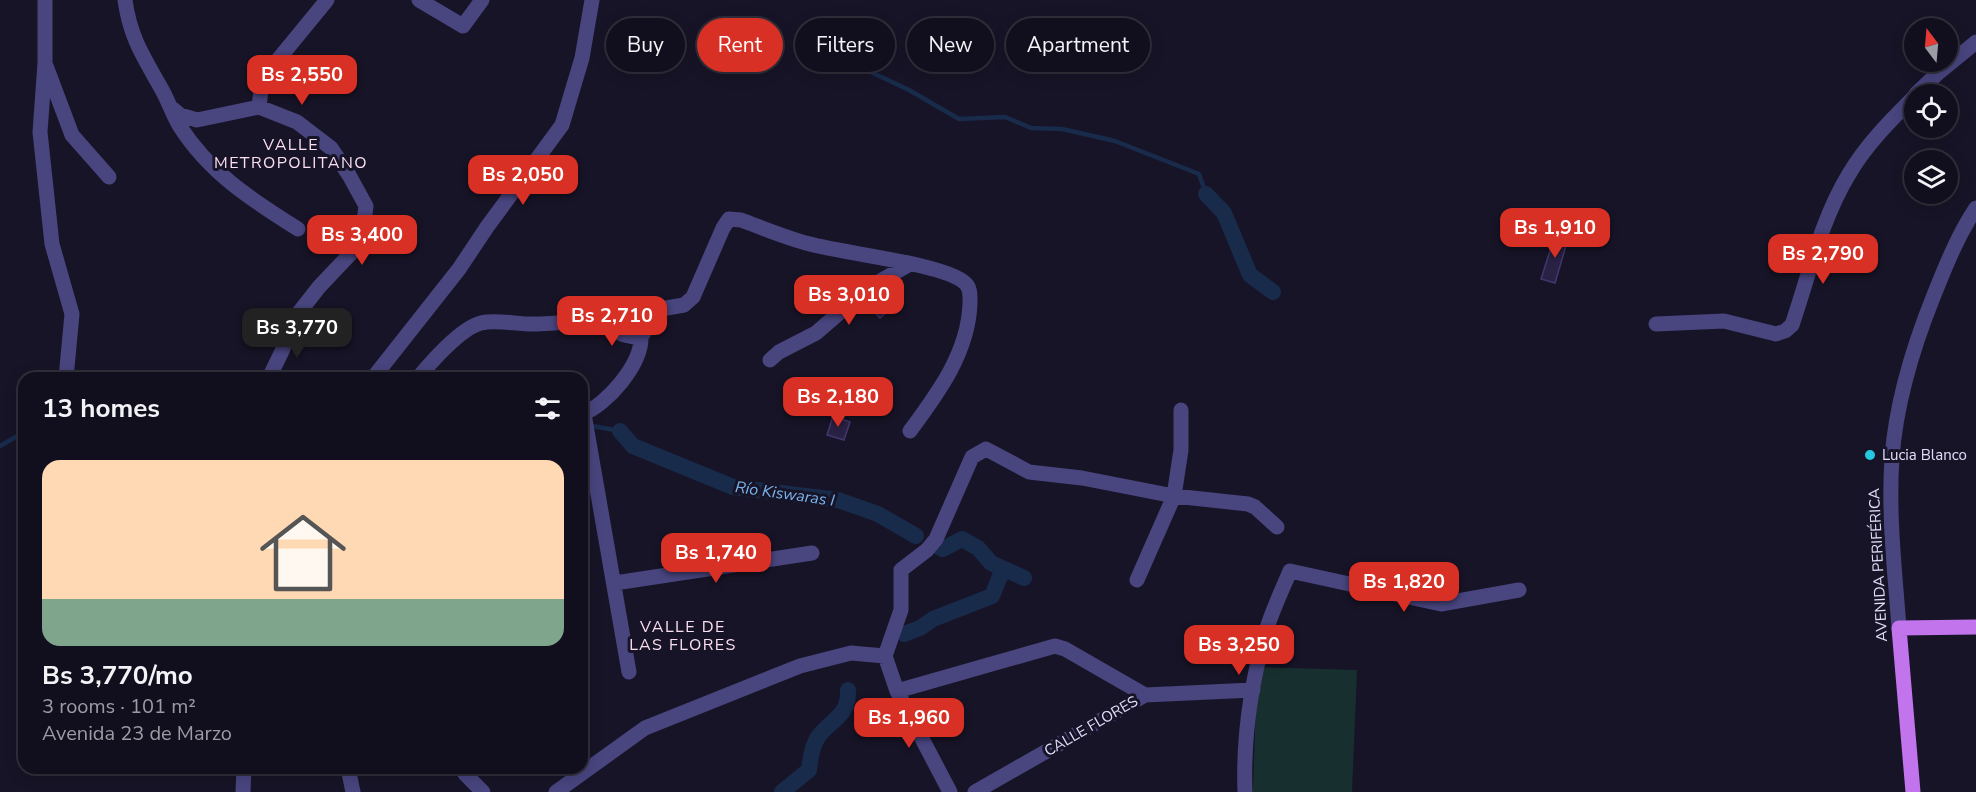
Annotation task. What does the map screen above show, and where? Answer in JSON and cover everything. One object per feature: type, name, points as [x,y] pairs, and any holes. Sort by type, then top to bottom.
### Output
[{"type":"main road","points":[[1899,628],[1976,627]]},
{"type":"main road","name":"AVENIDA PERIFÉRICA","points":[[1899,628],[1913,792]]},
{"type":"street","points":[[45,0],[45,63],[40,132],[52,244],[73,323],[67,372]]},
{"type":"street","points":[[125,0],[134,41],[180,126],[214,170],[247,197],[298,229]]},
{"type":"street","points":[[259,107],[261,90],[272,67],[327,0]]},
{"type":"street","points":[[419,0],[463,26],[482,0]]},
{"type":"street","points":[[378,372],[459,269],[562,125],[582,58],[592,0]]},
{"type":"street","points":[[1927,84],[1976,42]]},
{"type":"street","points":[[45,63],[72,135],[109,177]]},
{"type":"street","points":[[172,109],[180,115],[197,120],[259,107],[297,122],[323,140],[349,175],[366,206],[363,229],[353,251],[290,324],[283,349],[272,372]]},
{"type":"street","points":[[1656,324],[1724,321],[1776,334],[1785,332],[1792,325],[1828,216],[1849,174],[1879,132],[1904,107]]},
{"type":"street","name":"AVENIDA PERIFÉRICA","points":[[1899,628],[1890,511],[1892,457],[1904,386],[1922,324],[1942,273],[1966,222],[1976,208]]},
{"type":"street","points":[[588,413],[613,392],[641,350],[641,337],[654,315],[661,309],[684,305],[693,297],[729,219],[741,220],[809,244],[938,270],[965,283],[970,292],[970,315],[960,352],[935,398],[910,431]]},
{"type":"street","points":[[770,360],[779,352],[816,333],[868,288],[910,264]]},
{"type":"street","points":[[424,372],[451,344],[470,328],[481,323],[536,324],[581,321],[597,324],[634,338],[641,337]]},
{"type":"street","points":[[1137,580],[1174,496],[1181,450],[1181,410]]},
{"type":"street","points":[[588,442],[615,583],[629,672]]},
{"type":"street","points":[[950,792],[897,691],[885,656],[901,610],[901,570],[927,550],[936,539],[972,457],[979,451],[986,449],[1029,472],[1082,478],[1174,496],[1248,504],[1255,507],[1277,527]]},
{"type":"street","points":[[615,583],[812,554]]},
{"type":"street","points":[[1245,792],[1252,690],[1266,629],[1290,571],[1441,604],[1519,590]]},
{"type":"street","points":[[897,691],[1055,646],[1065,649],[1145,695]]},
{"type":"street","points":[[588,769],[645,728],[800,666],[851,653],[885,656]]},
{"type":"street","name":"CALLE FLORES","points":[[975,792],[1145,695],[1252,690]]},
{"type":"street","points":[[243,792],[244,774]]},
{"type":"street","points":[[349,774],[353,792]]},
{"type":"street","points":[[465,774],[483,792]]},
{"type":"street","points":[[556,792],[581,774]]},
{"type":"green space","points":[[1257,667],[1357,670],[1352,792],[1253,792]]},
{"type":"building","points":[[1555,235],[1568,239],[1555,283],[1541,279]]},
{"type":"building","points":[[878,294],[891,308],[880,318],[866,303]]},
{"type":"building","points":[[833,416],[850,422],[844,440],[827,435]]},
{"type":"waterway","points":[[871,72],[909,90],[959,119],[1005,117],[1031,128],[1062,129],[1115,141],[1199,174],[1206,194]]},
{"type":"waterway","points":[[1206,194],[1224,213],[1250,275],[1273,292]]},
{"type":"waterway","name":"Río Kiswaras I","points":[[592,426],[620,431]]},
{"type":"waterway","name":"Río Kiswaras I","points":[[620,431],[633,446],[733,487],[838,500],[878,514],[916,536]]},
{"type":"waterway","name":"Río Kiswaras I","points":[[0,446],[18,436]]},
{"type":"waterway","points":[[939,547],[943,549],[962,539],[978,548],[991,563],[1024,578]]},
{"type":"waterway","points":[[904,634],[920,628],[933,619],[992,596],[1000,576],[1007,570]]},
{"type":"waterway","points":[[782,792],[809,770],[816,741],[846,706],[848,690]]},
{"type":"place","name":"Lucia Blanco","points":[[1870,455]]},
{"type":"district","name":"VALLE METROPOLITANO","points":[[291,153]]},
{"type":"district","name":"VALLE DE LAS FLORES","points":[[683,635]]}]
